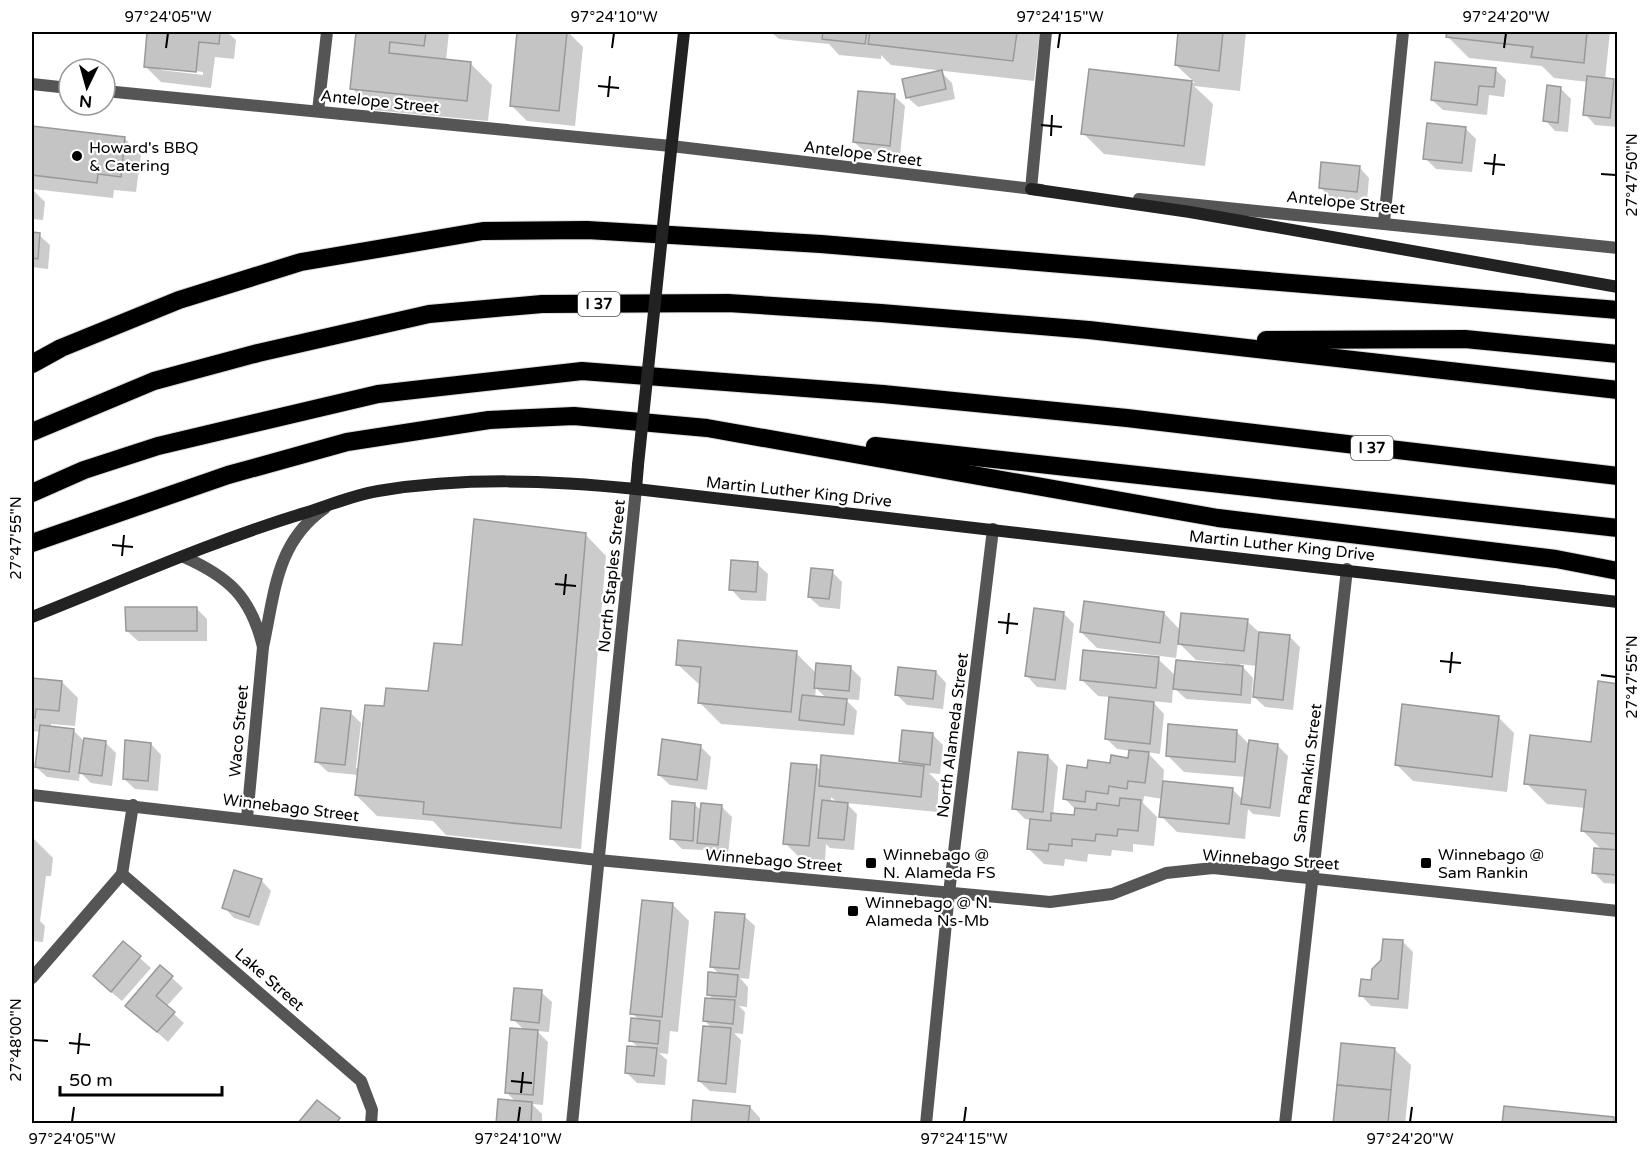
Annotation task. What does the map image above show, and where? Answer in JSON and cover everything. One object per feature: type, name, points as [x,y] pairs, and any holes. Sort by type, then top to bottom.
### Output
[{"type":"highway","points":[[32,364],[61,348],[179,300],[301,262],[483,231],[587,231],[821,244],[1617,310]]},
{"type":"highway","name":"I 37","points":[[32,432],[154,381],[270,350],[429,314],[542,304],[728,303],[1066,328],[1617,390]]},
{"type":"highway","points":[[1183,341],[1465,339],[1617,354]]},
{"type":"highway","name":"I 37","points":[[32,493],[84,470],[158,446],[378,394],[582,371],[883,394],[1115,417],[1617,476]]},
{"type":"highway","points":[[32,543],[228,475],[347,442],[489,420],[574,416],[707,428],[1617,528]]},
{"type":"highway","points":[[707,428],[1218,518],[1556,559],[1617,571]]},
{"type":"main road","name":"North Staples Street","points":[[636,489],[684,32]]},
{"type":"main road","points":[[1031,189],[1201,214],[1617,286]]},
{"type":"main road","name":"Martin Luther King Drive","points":[[32,617],[269,523],[375,491],[489,481],[566,482],[636,489],[1347,569],[1617,602]]},
{"type":"street","points":[[318,111],[327,32]]},
{"type":"street","points":[[1031,189],[1046,32]]},
{"type":"street","points":[[1384,222],[1403,32]]},
{"type":"street","points":[[32,84],[57,87]]},
{"type":"street","name":"Antelope Street","points":[[117,92],[671,146],[1031,189],[1384,222],[1617,248]]},
{"type":"street","name":"North Staples Street","points":[[572,1124],[636,489]]},
{"type":"street","name":"Waco Street","points":[[247,818],[263,647],[282,558],[300,528],[328,505]]},
{"type":"street","name":"North Alameda Street","points":[[926,1124],[950,893],[993,529]]},
{"type":"street","name":"Waco Street","points":[[184,557],[221,575],[232,585],[253,614],[263,647]]},
{"type":"street","name":"Sam Rankin Street","points":[[1285,1124],[1347,569]]},
{"type":"street","name":"Winnebago Street","points":[[32,795],[598,860],[1050,902],[1112,894],[1166,873],[1213,868],[1617,911]]},
{"type":"street","points":[[32,978],[122,874],[133,805]]},
{"type":"street","name":"Lake Street","points":[[122,874],[362,1081],[372,1110],[370,1124]]},
{"type":"building","points":[[147,32],[220,32],[219,44],[199,42],[196,72],[144,67]]},
{"type":"building","points":[[356,32],[426,32],[424,46],[390,42],[389,53],[471,62],[467,101],[350,89]]},
{"type":"building","points":[[517,32],[567,32],[559,111],[510,106]]},
{"type":"building","points":[[823,32],[867,32],[865,44],[822,39]]},
{"type":"building","points":[[870,32],[1017,32],[1013,61],[868,44]]},
{"type":"building","points":[[1178,32],[1223,32],[1219,71],[1175,65]]},
{"type":"building","points":[[1447,32],[1587,32],[1584,63],[1531,57],[1533,47],[1446,37]]},
{"type":"building","points":[[1435,62],[1496,68],[1494,87],[1479,86],[1477,105],[1431,100]]},
{"type":"building","points":[[1089,69],[1192,81],[1184,146],[1081,134]]},
{"type":"building","points":[[942,70],[946,89],[906,98],[902,79]]},
{"type":"building","points":[[1587,76],[1614,79],[1610,118],[1583,115]]},
{"type":"building","points":[[1547,85],[1561,87],[1558,123],[1543,121]]},
{"type":"building","points":[[858,91],[895,94],[890,146],[853,142]]},
{"type":"building","points":[[1427,123],[1466,127],[1462,163],[1423,159]]},
{"type":"building","name":"Howard's BBQ & Catering","points":[[32,126],[125,137],[121,177],[98,174],[97,183],[32,175]]},
{"type":"building","points":[[1321,162],[1360,166],[1357,192],[1319,188]]},
{"type":"building","points":[[32,232],[40,233],[38,259],[32,258]]},
{"type":"building","points":[[474,519],[586,533],[561,828],[423,814],[424,802],[355,795],[365,705],[384,706],[386,688],[428,691],[434,643],[462,645]]},
{"type":"building","points":[[731,560],[758,562],[756,592],[729,590]]},
{"type":"building","points":[[811,568],[833,570],[829,599],[808,597]]},
{"type":"building","points":[[1084,601],[1164,612],[1160,643],[1080,632]]},
{"type":"building","points":[[125,607],[197,607],[197,631],[126,631]]},
{"type":"building","points":[[1034,608],[1064,612],[1055,680],[1025,676]]},
{"type":"building","points":[[1181,613],[1248,619],[1244,651],[1178,644]]},
{"type":"building","points":[[1259,632],[1290,635],[1283,700],[1253,697]]},
{"type":"building","points":[[678,640],[797,651],[791,712],[698,703],[701,667],[676,665]]},
{"type":"building","points":[[1083,650],[1159,657],[1156,688],[1080,680]]},
{"type":"building","points":[[1176,660],[1243,666],[1241,695],[1173,689]]},
{"type":"building","points":[[816,663],[851,666],[849,691],[814,688]]},
{"type":"building","points":[[898,667],[936,671],[933,699],[895,695]]},
{"type":"building","points":[[32,678],[62,681],[59,711],[36,709],[35,718],[32,718]]},
{"type":"building","points":[[1598,681],[1618,684],[1618,834],[1581,831],[1586,790],[1524,784],[1530,735],[1591,742]]},
{"type":"building","points":[[802,695],[847,699],[844,725],[799,720]]},
{"type":"building","points":[[1109,697],[1154,702],[1150,744],[1105,739]]},
{"type":"building","points":[[1402,704],[1499,716],[1492,777],[1395,765]]},
{"type":"building","points":[[321,708],[351,711],[345,765],[315,762]]},
{"type":"building","points":[[1168,724],[1237,730],[1235,762],[1166,756]]},
{"type":"building","points":[[40,725],[74,729],[69,772],[35,767]]},
{"type":"building","points":[[902,730],[933,733],[930,765],[899,761]]},
{"type":"building","points":[[84,738],[106,741],[102,776],[79,773]]},
{"type":"building","points":[[662,739],[701,745],[697,780],[658,775]]},
{"type":"building","points":[[125,740],[151,743],[148,781],[123,779]]},
{"type":"building","points":[[1249,740],[1278,744],[1270,808],[1241,804]]},
{"type":"building","points":[[1129,750],[1149,752],[1145,783],[1128,781],[1127,789],[1109,786],[1108,794],[1086,791],[1085,802],[1063,799],[1067,765],[1087,768],[1088,760],[1110,763],[1111,755],[1128,758]]},
{"type":"building","points":[[1018,752],[1048,755],[1043,812],[1012,809]]},
{"type":"building","points":[[821,755],[924,766],[921,797],[819,786]]},
{"type":"building","points":[[791,763],[817,765],[809,846],[783,844]]},
{"type":"building","points":[[1163,781],[1233,788],[1229,824],[1159,817]]},
{"type":"building","points":[[1120,798],[1141,800],[1138,831],[1118,829],[1117,836],[1096,834],[1095,841],[1072,839],[1072,846],[1049,844],[1048,851],[1027,849],[1030,819],[1051,821],[1051,813],[1074,815],[1075,808],[1096,810],[1097,803],[1119,806]]},
{"type":"building","points":[[822,800],[848,803],[844,840],[818,838]]},
{"type":"building","points":[[672,801],[695,803],[693,841],[670,839]]},
{"type":"building","points":[[701,803],[722,805],[718,845],[697,843]]},
{"type":"building","points":[[1594,848],[1618,850],[1617,875],[1592,873]]},
{"type":"building","points":[[234,870],[262,879],[249,917],[222,908]]},
{"type":"building","points":[[642,900],[673,903],[662,1017],[630,1014]]},
{"type":"building","points":[[715,912],[745,914],[739,969],[710,967]]},
{"type":"building","points":[[1383,939],[1403,940],[1398,999],[1359,996],[1361,979],[1371,980],[1372,969],[1381,960]]},
{"type":"building","points":[[123,941],[141,956],[111,992],[93,976]]},
{"type":"building","points":[[160,965],[173,976],[156,996],[175,1012],[157,1032],[125,1006]]},
{"type":"building","points":[[708,972],[738,975],[736,997],[707,995]]},
{"type":"building","points":[[514,988],[542,990],[539,1023],[511,1020]]},
{"type":"building","points":[[705,998],[735,1000],[733,1024],[703,1021]]},
{"type":"building","points":[[631,1018],[660,1021],[658,1044],[629,1041]]},
{"type":"building","points":[[703,1026],[731,1028],[726,1084],[698,1081]]},
{"type":"building","points":[[510,1028],[538,1030],[533,1095],[505,1093]]},
{"type":"building","points":[[1341,1043],[1395,1048],[1391,1090],[1337,1085]]},
{"type":"building","points":[[627,1046],[657,1048],[654,1076],[625,1073]]},
{"type":"building","points":[[1337,1085],[1391,1090],[1388,1124],[1333,1124]]},
{"type":"building","points":[[498,1099],[532,1102],[531,1124],[496,1124]]},
{"type":"building","points":[[317,1100],[340,1118],[336,1124],[297,1124]]},
{"type":"building","points":[[693,1100],[750,1106],[748,1124],[691,1124]]},
{"type":"building","points":[[1504,1106],[1614,1117],[1614,1124],[1502,1124]]},
{"type":"place","name":"Howard's BBQ & Catering","points":[[77,156]]},
{"type":"place","name":"Winnebago @ N. Alameda FS","points":[[871,863]]},
{"type":"place","name":"Winnebago @ Sam Rankin","points":[[1426,863]]},
{"type":"place","name":"Winnebago @ N. Alameda Ns-Mb","points":[[853,911]]}]
